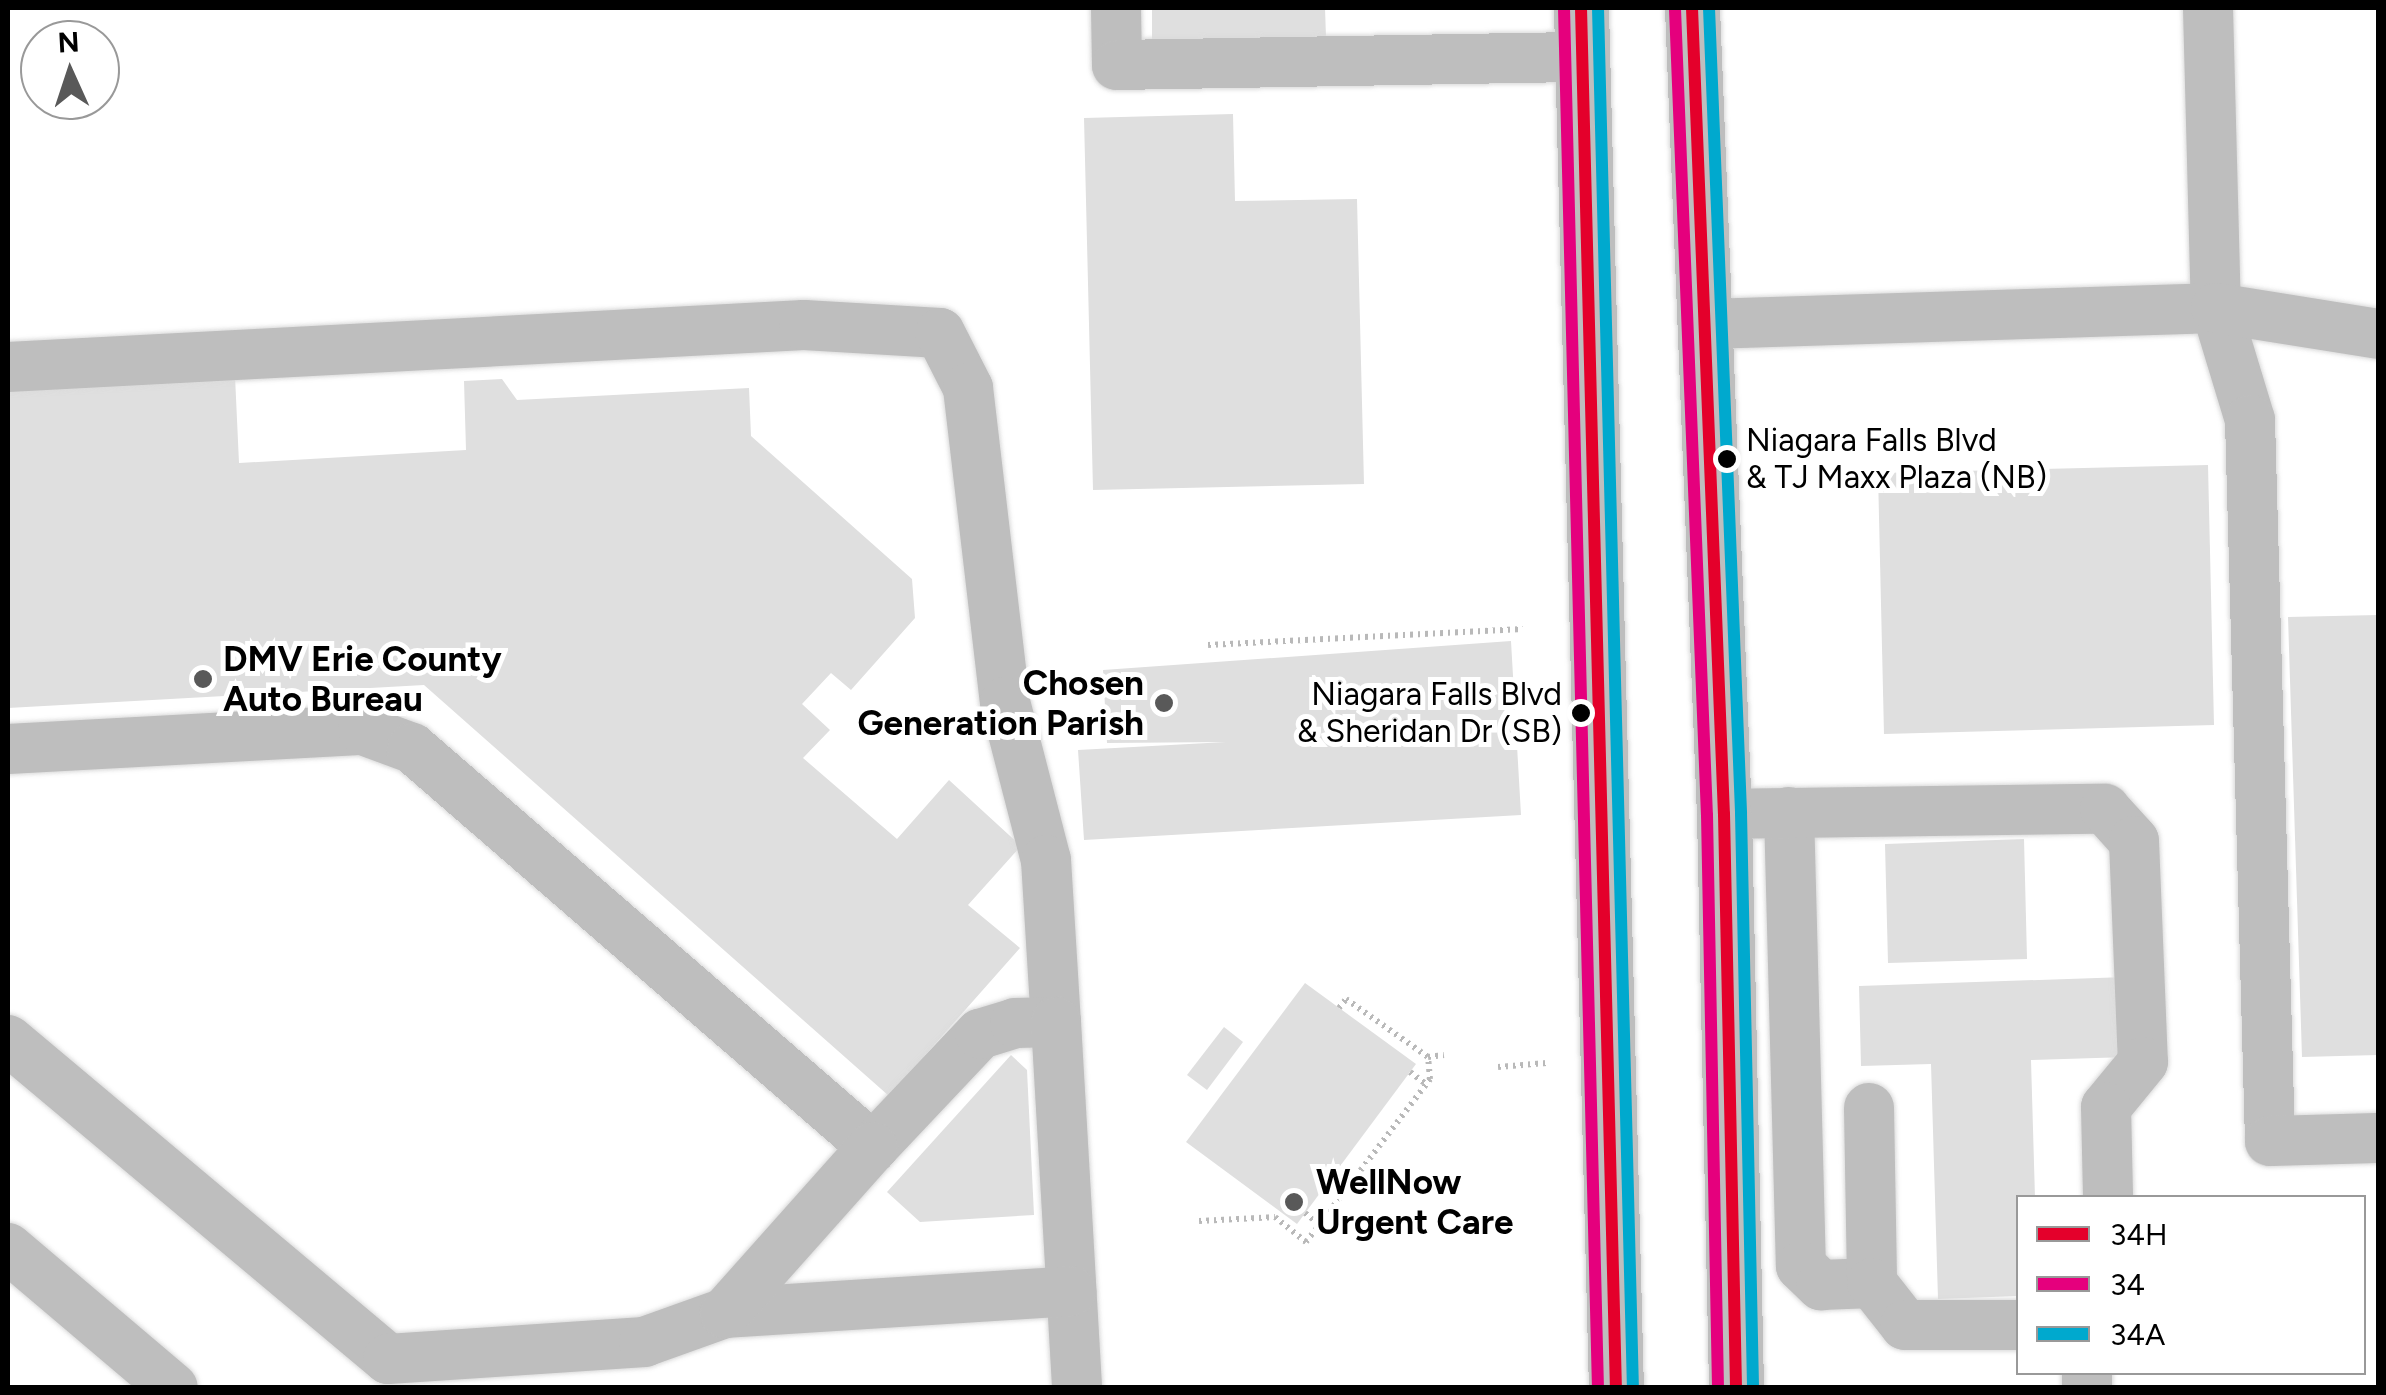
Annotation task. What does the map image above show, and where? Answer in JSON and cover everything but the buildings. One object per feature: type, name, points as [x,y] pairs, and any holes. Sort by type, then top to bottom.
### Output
[{"type":"main road","points":[[1692,8],[1708,324],[1724,814],[1736,1388]]},
{"type":"main road","points":[[1581,32],[1616,1388]]},
{"type":"street","points":[[1116,8],[1117,65],[1581,32]]},
{"type":"street","points":[[2208,8],[2216,308],[2250,420],[2270,1141],[2378,1138]]},
{"type":"street","points":[[1708,324],[2216,308],[2378,334]]},
{"type":"street","points":[[8,367],[804,325],[940,333],[968,388],[1005,702],[1046,860],[1077,1388]]},
{"type":"street","points":[[8,749],[363,730],[412,748],[873,1147]]},
{"type":"street","points":[[1724,814],[2105,809],[2134,841],[2142,1062],[2106,1107],[2108,1195]]},
{"type":"street","points":[[1790,812],[1800,1266],[1821,1285],[1872,1283]]},
{"type":"street","points":[[725,1312],[980,1034],[1014,1022],[1056,1022]]},
{"type":"street","points":[[8,1040],[388,1359],[644,1342],[725,1312],[1070,1291]]},
{"type":"street","points":[[1869,1108],[1872,1283],[1904,1324],[2016,1325]]},
{"type":"street","points":[[8,1248],[173,1388]]},
{"type":"path","points":[[1208,645],[1523,629]]},
{"type":"path","points":[[1339,1008],[1346,999],[1428,1056],[1444,1055]]},
{"type":"path","points":[[1199,1221],[1275,1217],[1306,1242],[1426,1084],[1428,1056]]},
{"type":"path","points":[[1498,1067],[1547,1062]]},
{"type":"path","points":[[1410,1072],[1426,1084]]},
{"type":"path","points":[[1305,1214],[1319,1224]]},
{"type":"transit line","name":"34","points":[[1564,8],[1598,1388]]},
{"type":"transit line","name":"34H","points":[[1581,8],[1616,1388]]},
{"type":"transit line","name":"34A","points":[[1598,8],[1633,1388]]},
{"type":"transit line","name":"34H","points":[[1692,8],[1724,814],[1736,1388]]},
{"type":"transit line","name":"34A","points":[[1709,8],[1741,813],[1753,1388]]},
{"type":"transit line","name":"34","points":[[1675,9],[1707,815],[1718,1388]]},
{"type":"place","name":"Niagara Falls Blvd & TJ Maxx Plaza (NB)","points":[[1727,459]]},
{"type":"place","name":"DMV Erie County Auto Bureau","points":[[203,679]]},
{"type":"place","name":"Chosen Generation Parish","points":[[1164,703]]},
{"type":"place","name":"Niagara Falls Blvd & Sheridan Dr (SB)","points":[[1581,713]]},
{"type":"place","name":"WellNow Urgent Care","points":[[1294,1202]]}]
